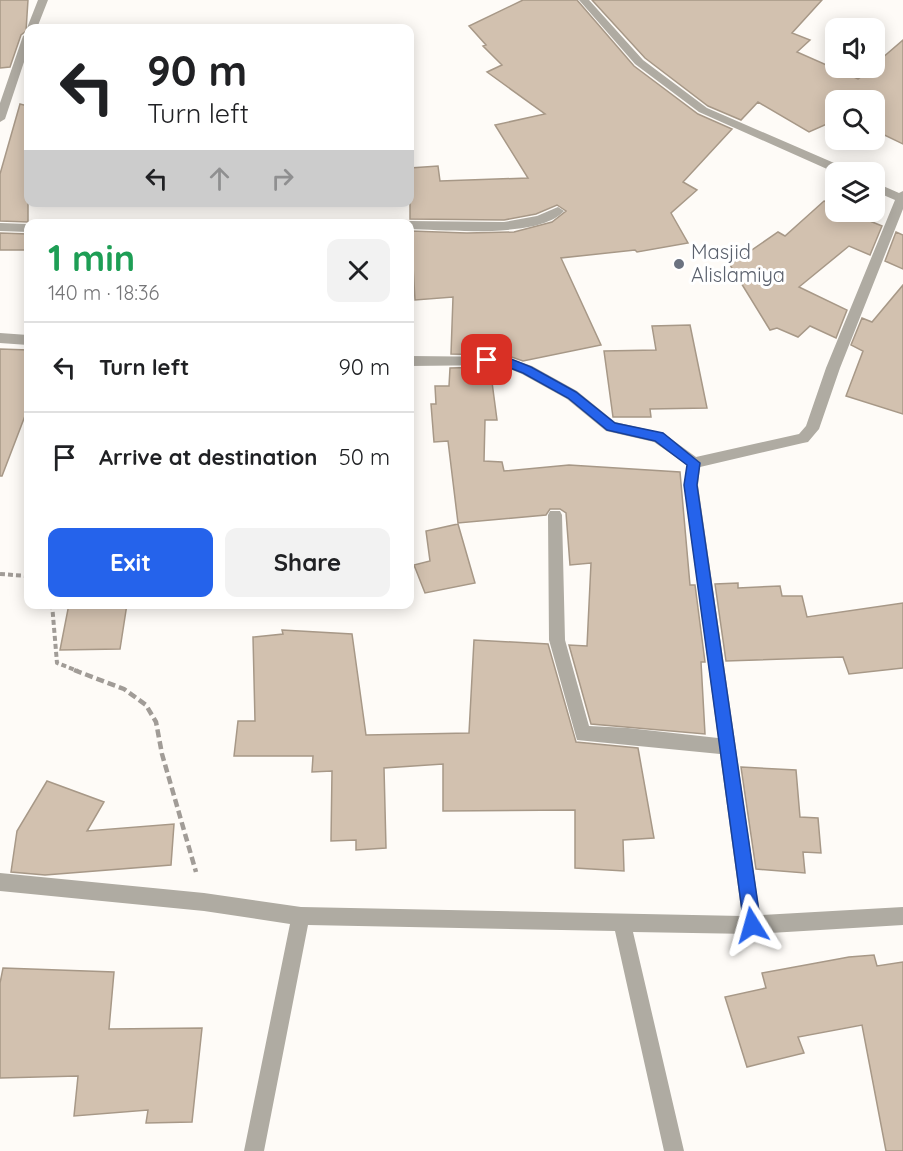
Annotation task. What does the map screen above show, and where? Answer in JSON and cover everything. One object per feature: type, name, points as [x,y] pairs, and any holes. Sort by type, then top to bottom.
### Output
[{"type":"street","points":[[34,24],[43,0]]},
{"type":"street","points":[[584,0],[639,62],[703,110],[825,164]]},
{"type":"street","points":[[0,119],[24,48]]},
{"type":"street","points":[[414,361],[501,360],[527,370],[572,395],[611,427],[658,437],[694,463],[803,438],[812,429],[837,357],[902,197],[885,190]]},
{"type":"street","points":[[414,225],[501,226],[541,220],[558,211]]},
{"type":"street","points":[[0,227],[24,228]]},
{"type":"street","points":[[0,338],[24,340]]},
{"type":"street","points":[[694,463],[691,485],[752,925]]},
{"type":"street","points":[[555,515],[557,640],[583,734],[628,736],[726,747]]},
{"type":"street","points":[[0,882],[8,880],[204,902],[301,916],[752,925],[903,916]]},
{"type":"street","points":[[254,1151],[301,916]]},
{"type":"street","points":[[622,922],[674,1151]]},
{"type":"path","points":[[0,574],[24,576]]},
{"type":"path","points":[[52,609],[57,663],[124,689],[146,705],[156,722],[162,754],[204,902]]},
{"type":"building","points":[[0,0],[28,0],[26,24],[24,24],[24,33],[21,35],[10,67],[0,68]]},
{"type":"building","points":[[523,0],[577,0],[634,66],[698,114],[732,129],[683,182],[697,190],[671,213],[688,243],[637,252],[635,250],[561,258],[601,345],[523,361],[506,355],[451,354],[453,297],[415,300],[414,231],[514,232],[552,222],[566,211],[557,205],[536,214],[504,220],[410,219],[410,207],[414,207],[414,168],[438,166],[440,181],[528,178],[495,125],[545,114],[487,72],[502,65],[483,46],[486,45],[469,26]]},
{"type":"building","points":[[592,0],[822,0],[792,33],[810,40],[797,52],[825,64],[825,78],[885,78],[885,56],[903,40],[903,144],[885,135],[885,90],[825,90],[825,125],[809,132],[758,102],[741,120],[708,106],[645,58]]},
{"type":"building","points":[[20,104],[24,105],[24,207],[28,207],[28,219],[24,219],[24,222],[0,221],[0,174]]},
{"type":"building","points":[[824,201],[825,222],[872,222],[882,226],[870,255],[849,246],[799,287],[847,310],[836,338],[810,326],[798,337],[777,328],[770,330],[730,265],[778,232],[785,236]]},
{"type":"building","points":[[896,232],[903,235],[903,269],[885,261]]},
{"type":"building","points":[[0,233],[24,234],[24,250],[0,250]]},
{"type":"building","points":[[903,285],[903,414],[846,396],[863,351],[851,345],[862,318],[872,322]]},
{"type":"building","points":[[690,325],[707,408],[650,409],[651,417],[613,417],[604,351],[656,350],[652,326]]},
{"type":"building","points":[[0,349],[24,350],[24,418],[2,476],[0,476]]},
{"type":"building","points":[[490,367],[497,420],[485,420],[484,461],[502,462],[504,471],[569,465],[680,472],[690,585],[695,585],[705,662],[701,662],[705,734],[591,724],[569,645],[587,646],[591,563],[570,565],[566,513],[560,509],[550,509],[546,515],[458,523],[448,441],[434,442],[431,404],[436,404],[435,386],[449,386],[450,368]]},
{"type":"building","points":[[458,524],[475,583],[425,593],[414,565],[430,561],[426,531]]},
{"type":"building","points":[[738,583],[738,588],[780,586],[782,596],[802,596],[807,617],[903,603],[903,668],[849,674],[843,657],[726,661],[715,584]]},
{"type":"building","points":[[68,609],[126,609],[120,649],[60,650]]},
{"type":"building","points":[[282,630],[352,634],[366,735],[469,733],[474,640],[548,644],[576,742],[638,748],[654,838],[623,840],[624,871],[575,868],[575,810],[443,811],[443,764],[384,768],[386,848],[356,850],[356,840],[331,841],[332,771],[312,772],[313,756],[234,756],[238,721],[255,721],[253,637],[283,634]]},
{"type":"building","points":[[741,767],[796,770],[800,817],[818,818],[821,853],[803,852],[805,873],[756,869]]},
{"type":"building","points":[[47,781],[104,802],[87,831],[174,824],[171,865],[45,875],[11,872],[17,831]]},
{"type":"building","points":[[874,955],[877,966],[903,962],[903,1151],[886,1151],[862,1025],[798,1037],[804,1053],[747,1067],[725,997],[766,988],[762,973],[849,957]]},
{"type":"building","points":[[3,968],[114,972],[109,1029],[202,1028],[192,1122],[146,1123],[148,1110],[74,1116],[78,1076],[0,1078],[0,983]]},
{"type":"place","name":"Masjid Alislamiya","points":[[679,264]]},
{"type":"route","points":[[487,360],[501,360],[527,370],[572,395],[611,427],[658,437],[694,463],[691,485],[752,925]]}]
